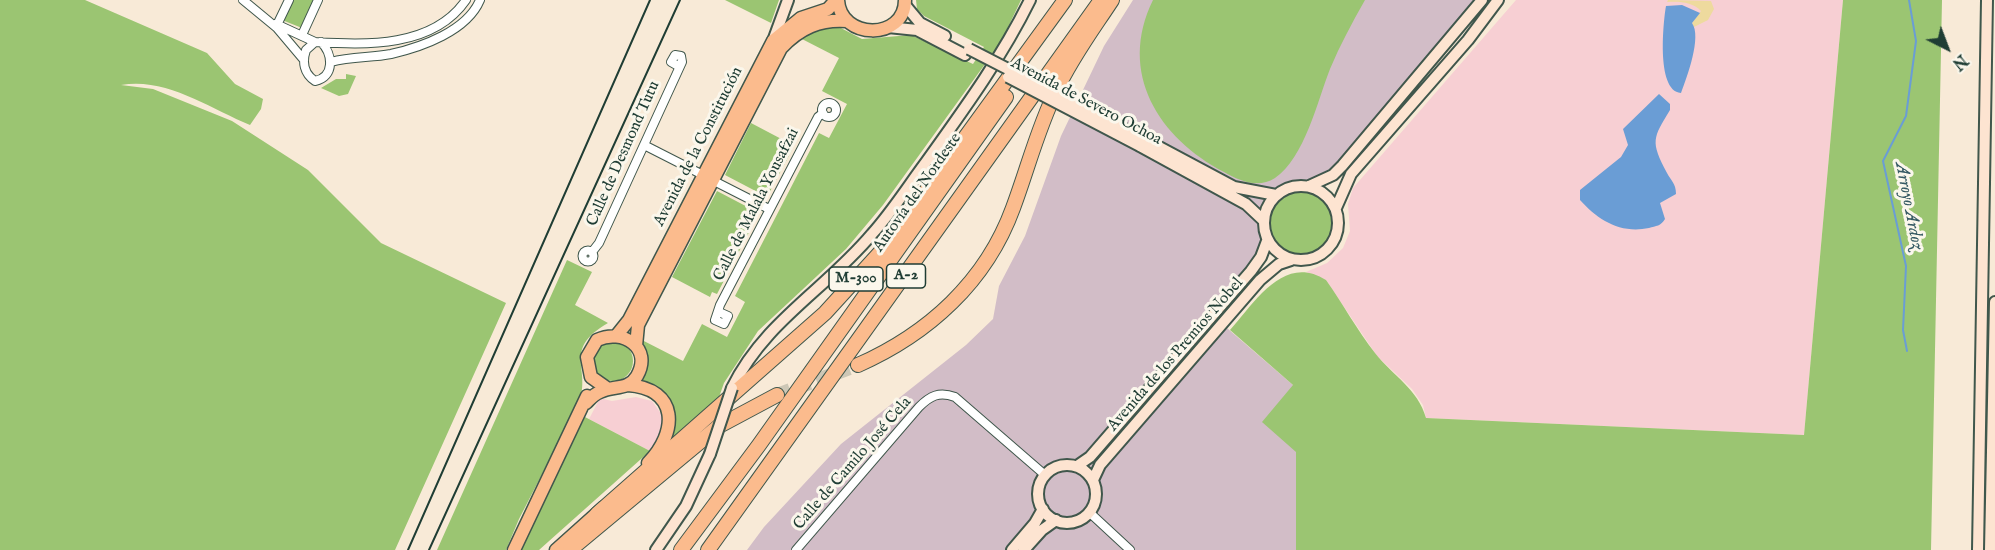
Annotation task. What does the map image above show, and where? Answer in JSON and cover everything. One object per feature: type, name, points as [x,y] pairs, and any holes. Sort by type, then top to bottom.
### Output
[{"type":"highway","name":"M-300","points":[[597,514],[783,353],[825,313],[879,253],[1065,0]]},
{"type":"highway","name":"Autovía del Nordeste","points":[[681,550],[759,445],[1076,0]]},
{"type":"highway","name":"A-2","points":[[708,550],[1101,0]]},
{"type":"highway","points":[[858,365],[884,354],[934,319],[959,297],[980,272],[1013,210],[1041,124],[1057,87],[1112,0]]},
{"type":"highway","points":[[570,550],[719,426],[777,395]]},
{"type":"main road","name":"Avenida de la Constitución","points":[[636,346],[638,325],[773,41],[801,18],[828,9],[837,0]]},
{"type":"main road","points":[[837,0],[840,11],[847,21],[868,32],[888,27],[897,19],[905,2]]},
{"type":"main road","name":"Avenida de la Constitución","points":[[617,335],[629,320],[781,48],[796,35],[817,23],[847,21]]},
{"type":"main road","points":[[514,550],[525,523],[585,403],[591,377],[586,357],[590,347],[607,335],[617,335],[636,346],[640,356],[640,367],[636,377],[628,385]]},
{"type":"main road","points":[[591,377],[608,389]]},
{"type":"main road","points":[[585,403],[597,393],[608,389],[628,385],[644,387],[656,393],[666,406],[670,422],[666,439],[656,454],[597,514]]},
{"type":"main road","name":"M-300","points":[[556,550],[597,514]]},
{"type":"street","points":[[243,0],[277,28],[304,60]]},
{"type":"street","points":[[277,25],[288,0]]},
{"type":"street","points":[[302,35],[318,0]]},
{"type":"street","points":[[262,16],[277,25],[318,42],[327,48],[331,62],[328,74],[322,80],[315,81],[306,72],[304,60],[306,50],[318,42],[363,45],[390,42],[421,33],[443,21],[466,0]]},
{"type":"street","points":[[331,62],[347,57],[391,54],[424,43],[469,17],[480,0]]},
{"type":"street","points":[[773,41],[788,0]]},
{"type":"street","points":[[656,550],[686,506],[710,454],[732,388],[743,364],[765,335],[838,271],[873,233],[977,91],[1013,35],[1030,0]]},
{"type":"street","points":[[1309,186],[1329,198],[1336,208],[1339,222],[1337,236],[1332,244],[1318,256],[1291,260],[1281,256],[1268,241],[1263,220],[1267,206],[1286,188],[1309,186],[1321,182],[1342,166],[1482,0]]},
{"type":"street","points":[[1336,208],[1352,174],[1468,40],[1498,0]]},
{"type":"street","points":[[1978,550],[1987,0]]},
{"type":"street","name":"Avenida de Severo Ochoa","points":[[905,2],[920,23],[967,52]]},
{"type":"street","name":"Avenida de Severo Ochoa","points":[[888,27],[917,30],[967,52],[1142,143],[1234,187],[1276,195]]},
{"type":"street","name":"Calle de Desmond Tutu","points":[[592,252],[644,145],[678,66]]},
{"type":"street","name":"Calle de Malala Yousafzai","points":[[719,312],[818,117],[823,113]]},
{"type":"street","name":"Avenida de Severo Ochoa","points":[[1142,143],[1246,204],[1263,220]]},
{"type":"street","points":[[644,145],[770,209]]},
{"type":"street","name":"Avenida de los Premios Nobel","points":[[1077,466],[1090,457],[1251,272],[1268,241]]},
{"type":"street","name":"Avenida de los Premios Nobel","points":[[1093,480],[1100,465],[1260,280],[1280,264],[1291,260]]},
{"type":"street","points":[[1990,550],[1995,302]]},
{"type":"street","name":"Calle de Camilo José Cela","points":[[796,550],[919,407],[936,394],[944,393],[955,397],[1045,475]]},
{"type":"street","points":[[1012,550],[1035,524],[1042,509],[1038,491],[1045,475],[1060,465],[1077,466],[1093,480],[1096,496],[1089,512],[1074,522],[1056,520],[1042,509]]},
{"type":"street","points":[[1089,512],[1130,550]]},
{"type":"street","points":[[1024,550],[1042,530],[1056,520]]},
{"type":"shaded area","points":[[1133,0],[1482,0],[1342,166],[1309,186],[1286,188],[1276,195],[1267,206],[1263,220],[1267,241],[1213,316],[1293,385],[1296,550],[747,550],[764,527],[841,444],[966,345],[993,319],[999,286],[1025,236],[1061,136],[1104,46]]},
{"type":"shaded area","points":[[1516,0],[1843,0],[1804,435],[1426,418],[1423,405],[1412,389],[1377,356],[1326,280],[1306,272],[1327,263],[1343,248],[1350,231],[1348,204],[1353,188]]},
{"type":"shaded area","points":[[636,397],[652,401],[662,415],[662,433],[650,451],[589,419],[600,398],[612,401]]},
{"type":"green space","points":[[0,0],[85,0],[207,53],[235,84],[263,99],[261,109],[250,125],[171,90],[154,85],[121,85],[153,89],[232,121],[308,170],[381,243],[506,303],[395,550],[0,550]]},
{"type":"green space","points":[[291,0],[314,0],[302,28],[282,20]]},
{"type":"green space","points":[[725,0],[779,0],[771,23]]},
{"type":"green space","points":[[916,0],[1021,0],[1001,42],[883,205],[846,249],[758,331],[724,383],[718,400],[670,443],[675,421],[671,405],[658,393],[639,382],[640,339],[683,361],[702,324],[727,337],[745,302],[735,296],[819,133],[829,138],[847,104],[822,91],[839,58],[800,38],[827,26],[839,27],[862,39],[911,35],[973,64],[984,47],[924,16],[917,9]]},
{"type":"green space","points":[[1153,0],[1365,0],[1330,69],[1302,143],[1285,169],[1275,178],[1256,183],[1243,181],[1230,175],[1201,158],[1180,141],[1163,122],[1151,101],[1143,78],[1140,53],[1143,27]]},
{"type":"green space","points":[[1843,0],[1942,0],[1931,550],[1296,550],[1296,452],[1262,422],[1293,385],[1230,330],[1272,284],[1297,272],[1311,273],[1326,280],[1375,353],[1417,399],[1426,418],[1804,435]]},
{"type":"green space","points":[[346,74],[356,76],[348,94],[339,96],[321,88],[336,79],[346,79]]},
{"type":"green space","points":[[751,123],[789,143],[787,148],[792,150],[767,197],[725,175]]},
{"type":"green space","points":[[717,191],[759,213],[717,294],[712,292],[710,297],[672,277]]},
{"type":"green space","points":[[1300,191],[1318,197],[1326,205],[1332,223],[1326,241],[1318,249],[1300,255],[1282,249],[1274,241],[1268,223],[1274,205],[1282,197]]},
{"type":"green space","points":[[567,260],[592,272],[575,305],[608,323],[585,342],[581,360],[582,390],[579,402],[519,519],[506,550],[437,550]]},
{"type":"green space","points":[[613,341],[627,347],[633,361],[627,375],[613,381],[599,375],[593,361],[599,347]]},
{"type":"green space","points":[[585,417],[650,451],[539,550],[520,550],[536,514]]},
{"type":"sand","points":[[1668,0],[1711,1],[1714,9],[1708,20],[1694,27],[1692,23],[1701,11],[1690,4],[1667,2]]},
{"type":"water","points":[[1682,5],[1700,13],[1692,23],[1695,29],[1694,47],[1690,68],[1681,93],[1673,89],[1667,80],[1663,38],[1666,6]]},
{"type":"water","points":[[1659,94],[1670,104],[1670,110],[1657,134],[1656,146],[1676,194],[1660,203],[1665,219],[1660,224],[1649,228],[1629,229],[1610,224],[1594,214],[1580,200],[1580,190],[1621,157],[1628,145],[1623,129]]},
{"type":"waterway","name":"Arroyo Ardoz","points":[[1907,351],[1903,330],[1906,266],[1883,161],[1906,116],[1916,41],[1909,0]]},
{"type":"tunnel","points":[[777,395],[858,365]]},
{"type":"railway","points":[[408,550],[650,0]]},
{"type":"railway","points":[[429,550],[680,0]]}]
